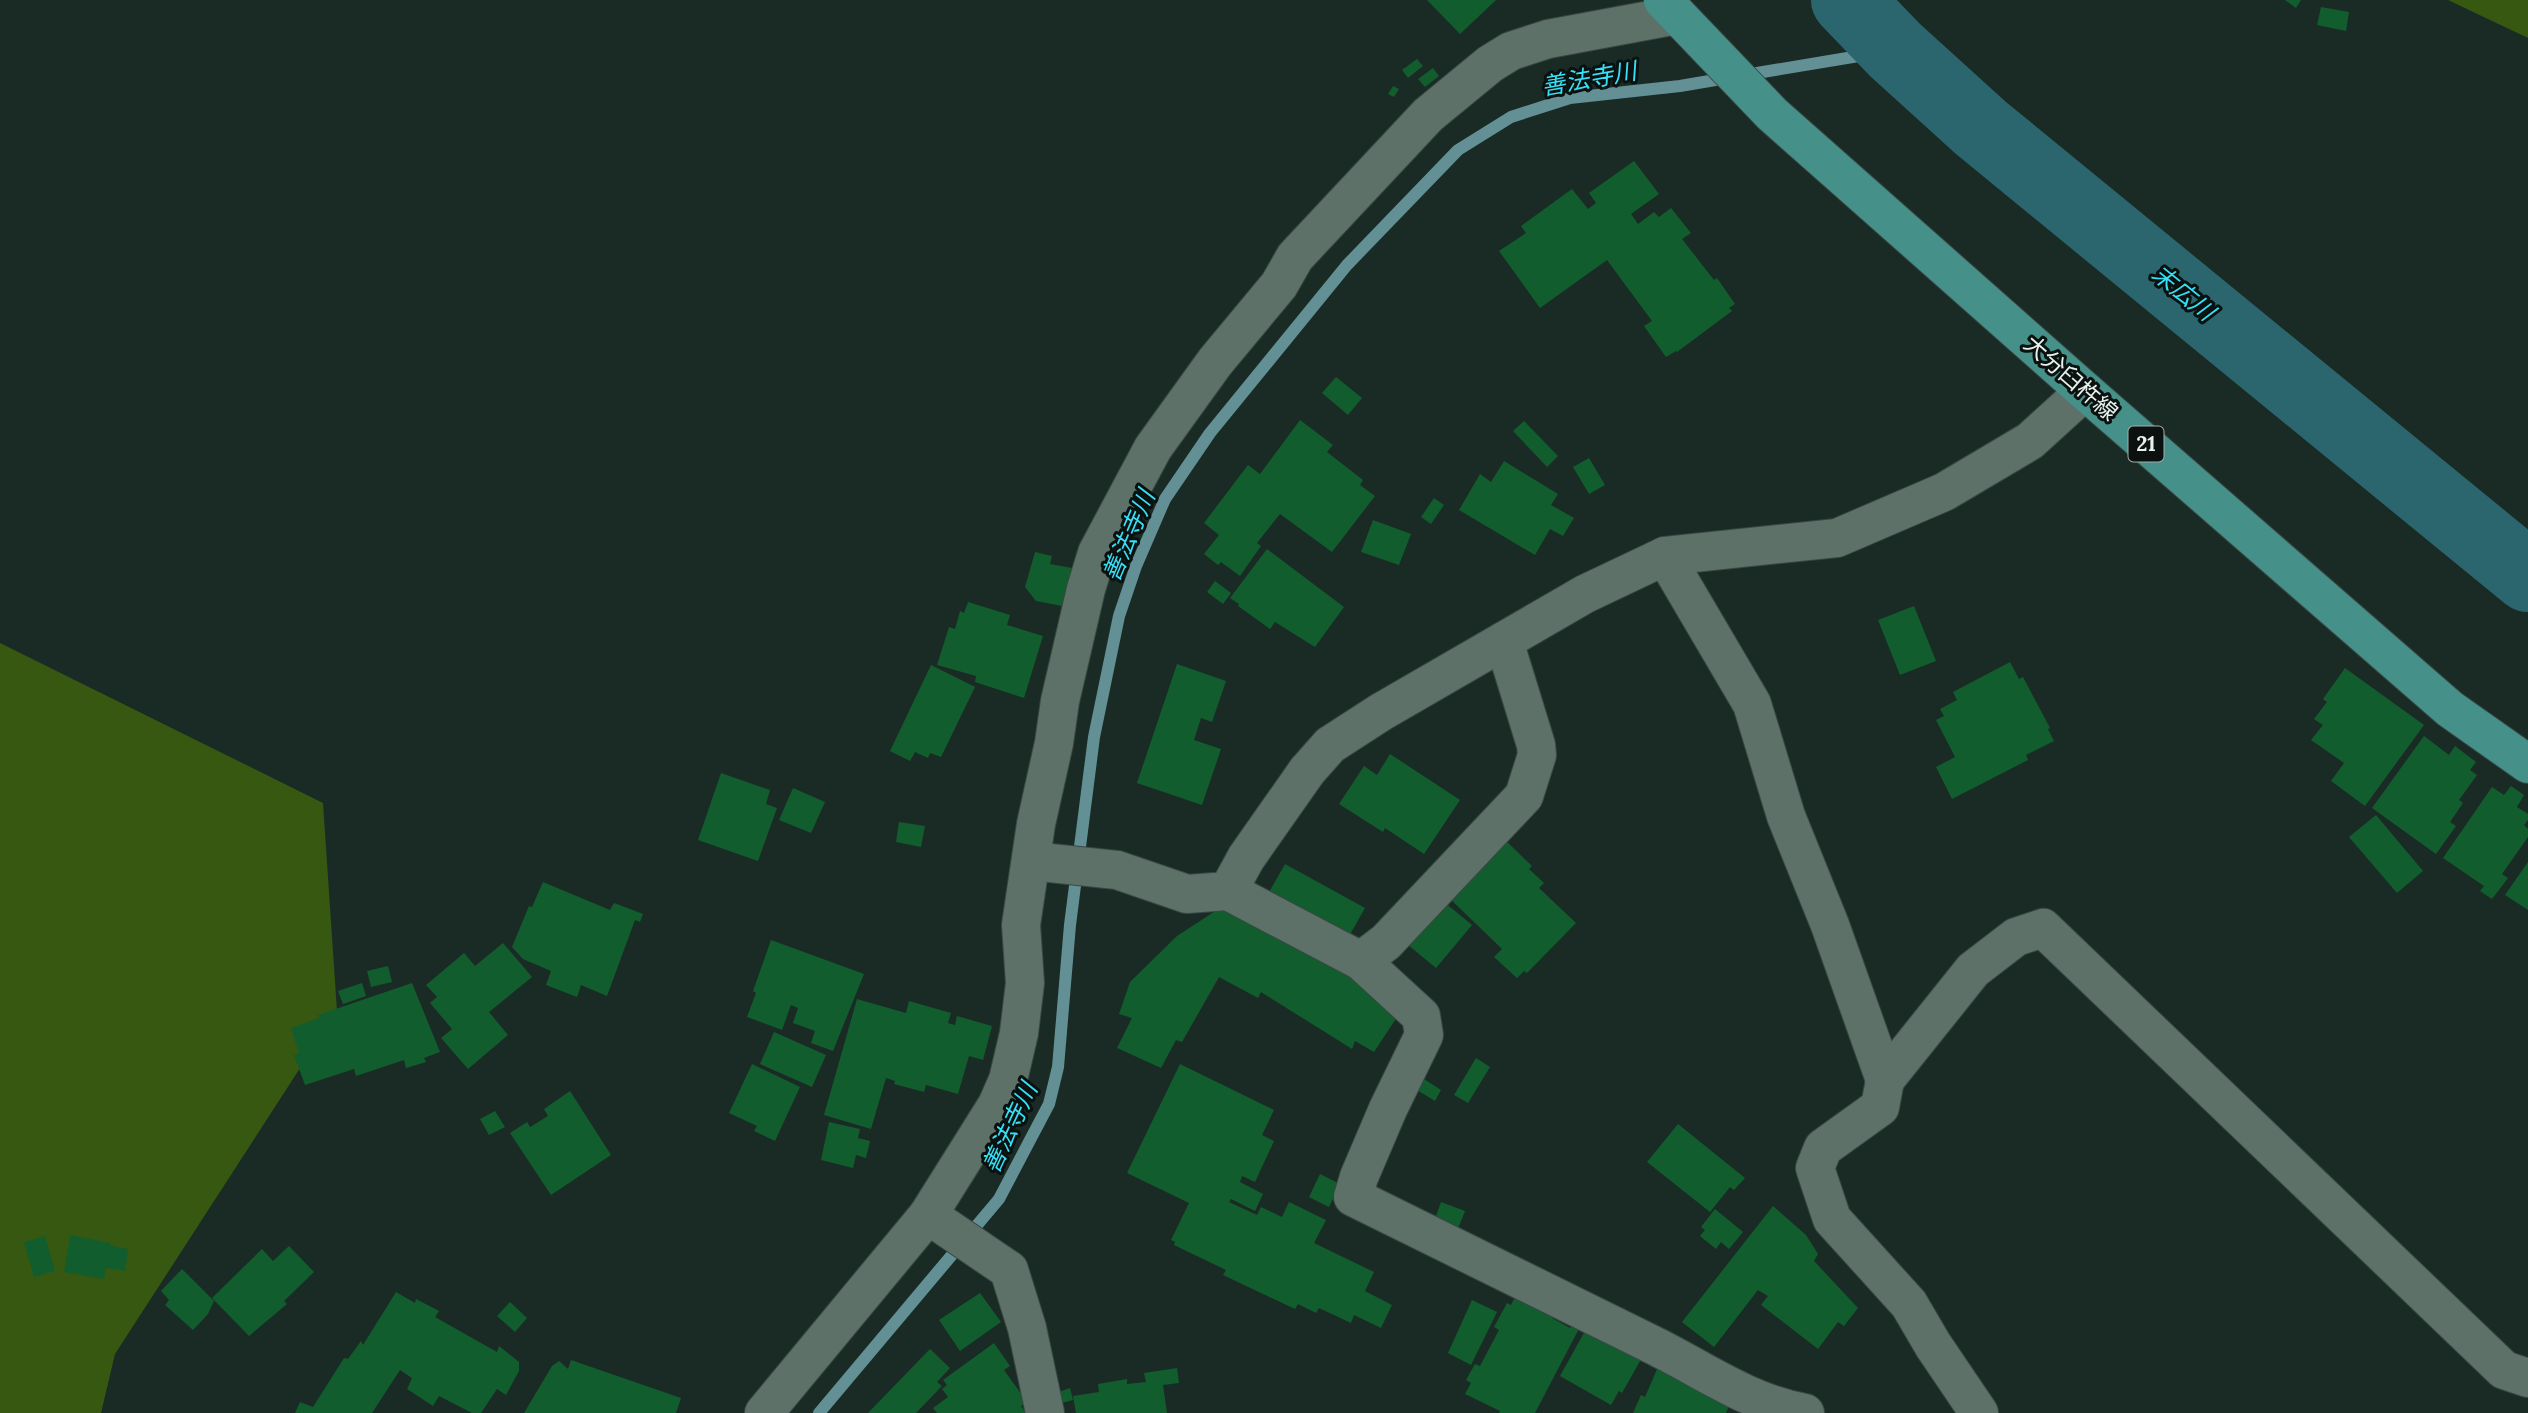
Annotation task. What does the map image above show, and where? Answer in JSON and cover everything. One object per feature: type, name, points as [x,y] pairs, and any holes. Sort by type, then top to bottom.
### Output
[{"type":"main road","name":"大分臼杵線","points":[[1677,15],[1772,114],[2085,391],[2450,709],[2528,764]]},
{"type":"street","points":[[764,1413],[934,1218],[997,1105],[1008,1080],[1019,1033],[1025,983],[1021,925],[1040,862],[1036,824],[1054,743],[1060,701],[1086,589],[1104,538],[1135,478],[1168,425],[1215,362],[1279,285],[1295,257],[1428,114],[1489,64],[1511,51],[1548,39],[1677,15]]},
{"type":"street","points":[[1228,891],[1246,858],[1307,771],[1330,745],[1381,712],[1585,594],[1665,556],[1837,538],[1944,492],[2030,441],[2085,391]]},
{"type":"street","points":[[1665,556],[1752,704],[1786,816],[1830,925],[1885,1080]]},
{"type":"street","points":[[1361,961],[1386,942],[1524,796],[1536,755],[1536,745],[1504,641]]},
{"type":"street","points":[[1040,862],[1117,870],[1187,894],[1228,891],[1361,961],[1421,1016],[1424,1035],[1388,1109],[1353,1197],[1660,1349],[1727,1387],[1781,1409],[1805,1413]]},
{"type":"street","points":[[1979,1413],[1939,1355],[1909,1304],[1832,1219],[1815,1168],[1823,1148],[1880,1107],[1885,1080],[1973,970],[2016,937],[2043,928],[2504,1370],[2528,1378]]},
{"type":"street","points":[[934,1218],[1009,1270],[1027,1328],[1045,1413]]},
{"type":"green space","points":[[2448,0],[2528,0],[2528,38]]},
{"type":"green space","points":[[0,643],[323,803],[337,1011],[115,1354],[101,1413],[0,1413]]},
{"type":"building","points":[[1427,0],[1496,0],[1460,34]]},
{"type":"building","points":[[2285,0],[2301,0],[2296,8]]},
{"type":"building","points":[[2321,7],[2349,12],[2346,31],[2317,25]]},
{"type":"building","points":[[1417,59],[1423,66],[1408,78],[1402,70]]},
{"type":"building","points":[[1433,68],[1439,76],[1425,87],[1418,79]]},
{"type":"building","points":[[1393,86],[1399,89],[1394,97],[1388,94]]},
{"type":"building","points":[[1634,161],[1659,194],[1631,214],[1638,224],[1654,212],[1659,217],[1671,208],[1691,233],[1682,239],[1714,280],[1717,278],[1735,304],[1729,308],[1732,311],[1677,352],[1666,357],[1644,326],[1652,321],[1607,260],[1540,308],[1499,251],[1526,233],[1521,226],[1572,189],[1588,209],[1596,203],[1589,193]]},
{"type":"building","points":[[1336,377],[1362,398],[1348,415],[1322,393]]},
{"type":"building","points":[[1300,420],[1333,445],[1327,452],[1363,480],[1360,485],[1375,496],[1332,552],[1280,514],[1257,543],[1261,546],[1240,576],[1204,554],[1219,535],[1204,523],[1248,465],[1260,474]]},
{"type":"building","points":[[1524,421],[1558,456],[1547,467],[1513,431]]},
{"type":"building","points":[[1589,458],[1605,485],[1589,494],[1573,467]]},
{"type":"building","points":[[1504,461],[1558,494],[1551,505],[1574,518],[1563,536],[1550,529],[1535,555],[1459,510],[1480,474],[1491,482]]},
{"type":"building","points":[[1434,498],[1444,505],[1431,524],[1421,517]]},
{"type":"building","points":[[1373,520],[1411,534],[1399,565],[1361,552]]},
{"type":"building","points":[[1267,549],[1344,607],[1315,647],[1275,622],[1270,629],[1230,598]]},
{"type":"building","points":[[1035,552],[1052,556],[1050,564],[1072,568],[1062,606],[1036,601],[1025,587]]},
{"type":"building","points":[[1215,581],[1231,593],[1223,604],[1207,592]]},
{"type":"building","points":[[968,602],[1010,615],[1007,625],[1043,636],[1024,698],[975,682],[976,676],[937,665],[949,627],[955,629],[960,611],[964,613]]},
{"type":"building","points":[[1914,606],[1936,661],[1900,675],[1878,620]]},
{"type":"building","points":[[2010,662],[2019,679],[2023,677],[2054,741],[2026,755],[2028,760],[1952,799],[1936,767],[1955,757],[1936,720],[1944,716],[1940,709],[1957,700],[1953,692]]},
{"type":"building","points":[[1177,664],[1226,681],[1212,722],[1201,718],[1194,740],[1221,749],[1202,805],[1137,783]]},
{"type":"building","points":[[931,665],[975,687],[941,757],[930,753],[928,758],[915,752],[910,761],[890,751]]},
{"type":"building","points":[[2345,668],[2424,725],[2365,806],[2331,781],[2344,763],[2311,740],[2323,725],[2314,719],[2327,702],[2323,699]]},
{"type":"building","points":[[2424,736],[2449,755],[2455,746],[2476,762],[2470,770],[2477,775],[2459,800],[2463,803],[2450,822],[2456,826],[2436,854],[2372,808]]},
{"type":"building","points":[[1390,754],[1460,800],[1424,854],[1385,828],[1383,832],[1339,804],[1364,766],[1377,775]]},
{"type":"building","points":[[721,773],[770,790],[766,804],[777,808],[758,861],[698,840]]},
{"type":"building","points":[[2511,786],[2524,795],[2517,807],[2528,814],[2524,825],[2528,829],[2528,837],[2502,874],[2508,878],[2492,899],[2480,891],[2484,886],[2443,858],[2492,787],[2504,795]]},
{"type":"building","points":[[793,788],[825,802],[811,833],[779,820]]},
{"type":"building","points":[[2376,815],[2423,871],[2397,893],[2349,837]]},
{"type":"building","points":[[899,822],[925,826],[921,847],[896,842]]},
{"type":"building","points":[[1499,834],[1532,866],[1529,869],[1544,883],[1539,888],[1576,923],[1527,973],[1524,971],[1517,978],[1494,957],[1502,949],[1443,892]]},
{"type":"building","points":[[2528,862],[2528,910],[2505,895]]},
{"type":"building","points":[[1285,864],[1365,908],[1348,938],[1268,894]]},
{"type":"building","points":[[543,882],[610,910],[614,903],[643,914],[640,922],[635,920],[607,996],[581,985],[577,997],[546,985],[551,971],[523,959],[512,947],[529,906],[532,907]]},
{"type":"building","points":[[1438,897],[1472,925],[1436,968],[1402,940]]},
{"type":"building","points":[[1223,906],[1334,964],[1401,1011],[1374,1052],[1355,1041],[1352,1049],[1261,992],[1258,998],[1219,977],[1182,1042],[1176,1040],[1161,1068],[1117,1048],[1132,1018],[1119,1014],[1130,982],[1177,936]]},
{"type":"building","points":[[771,940],[864,974],[833,1051],[811,1043],[815,1031],[793,1023],[798,1008],[791,1005],[782,1030],[747,1017]]},
{"type":"building","points":[[503,943],[532,977],[489,1012],[508,1035],[468,1069],[441,1038],[452,1029],[430,1003],[437,997],[426,985],[464,953],[475,966]]},
{"type":"building","points":[[388,966],[392,982],[371,987],[367,971]]},
{"type":"building","points":[[362,983],[366,996],[343,1004],[338,991]]},
{"type":"building","points":[[412,983],[440,1052],[424,1058],[426,1062],[406,1068],[404,1060],[356,1076],[354,1069],[305,1085],[294,1055],[299,1053],[291,1028],[319,1018],[318,1015]]},
{"type":"building","points":[[857,999],[906,1013],[909,1001],[951,1013],[948,1023],[955,1025],[957,1016],[992,1026],[983,1060],[969,1056],[958,1094],[926,1085],[924,1092],[894,1084],[895,1081],[886,1078],[871,1129],[824,1115]]},
{"type":"building","points":[[774,1032],[826,1055],[812,1087],[760,1064]]},
{"type":"building","points":[[1476,1058],[1490,1067],[1468,1103],[1454,1095]]},
{"type":"building","points":[[752,1064],[800,1087],[775,1141],[754,1131],[757,1126],[729,1113]]},
{"type":"building","points":[[1180,1064],[1274,1110],[1262,1135],[1274,1141],[1255,1182],[1242,1176],[1240,1182],[1263,1194],[1255,1211],[1231,1199],[1229,1202],[1257,1215],[1261,1207],[1282,1217],[1289,1202],[1326,1220],[1314,1243],[1374,1272],[1365,1291],[1392,1305],[1381,1328],[1354,1315],[1351,1323],[1319,1308],[1316,1313],[1298,1304],[1295,1309],[1223,1275],[1226,1270],[1174,1245],[1175,1242],[1171,1240],[1189,1203],[1127,1173]]},
{"type":"building","points":[[1424,1079],[1441,1090],[1435,1101],[1417,1090]]},
{"type":"building","points":[[570,1091],[611,1155],[551,1195],[510,1133],[527,1122],[530,1127],[548,1116],[544,1109]]},
{"type":"building","points":[[495,1111],[505,1127],[489,1135],[480,1119]]},
{"type":"building","points":[[829,1122],[860,1129],[858,1138],[870,1141],[866,1158],[856,1155],[853,1168],[821,1160]]},
{"type":"building","points":[[1678,1124],[1745,1178],[1734,1190],[1730,1187],[1710,1212],[1647,1162]]},
{"type":"building","points":[[1320,1174],[1340,1184],[1329,1207],[1309,1197]]},
{"type":"building","points":[[1441,1202],[1465,1211],[1457,1231],[1434,1222]]},
{"type":"building","points":[[1773,1206],[1806,1235],[1818,1254],[1814,1261],[1858,1308],[1844,1326],[1838,1322],[1818,1349],[1761,1305],[1768,1296],[1758,1290],[1714,1347],[1682,1322]]},
{"type":"building","points":[[1715,1209],[1743,1232],[1729,1249],[1721,1242],[1716,1249],[1700,1236],[1705,1230],[1701,1227]]},
{"type":"building","points":[[70,1235],[128,1249],[125,1271],[106,1268],[104,1279],[64,1272]]},
{"type":"building","points":[[45,1236],[55,1271],[34,1277],[24,1242]]},
{"type":"building","points":[[289,1246],[314,1272],[284,1301],[287,1304],[249,1336],[212,1298],[262,1249],[273,1261]]},
{"type":"building","points":[[182,1269],[214,1301],[208,1314],[193,1330],[165,1305],[169,1300],[161,1291]]},
{"type":"building","points":[[1519,1289],[1557,1309],[1552,1318],[1570,1328],[1575,1319],[1582,1323],[1535,1413],[1499,1413],[1500,1411],[1465,1394],[1471,1383],[1466,1380],[1475,1364],[1480,1366],[1499,1330],[1494,1327],[1507,1303],[1511,1305]]},
{"type":"building","points":[[396,1292],[415,1303],[416,1299],[439,1311],[435,1317],[497,1352],[499,1346],[519,1362],[519,1371],[506,1395],[497,1389],[481,1413],[472,1413],[439,1396],[433,1406],[407,1389],[412,1378],[400,1370],[372,1413],[295,1413],[300,1402],[313,1407],[344,1358],[348,1359],[361,1341],[363,1345]]},
{"type":"building","points":[[980,1293],[1001,1322],[960,1351],[939,1320]]},
{"type":"building","points":[[1472,1300],[1497,1312],[1471,1365],[1448,1353]]},
{"type":"building","points":[[510,1302],[527,1318],[515,1332],[497,1316]]},
{"type":"building","points":[[1590,1322],[1644,1354],[1622,1393],[1619,1391],[1611,1405],[1560,1376]]},
{"type":"building","points":[[994,1343],[1010,1366],[1004,1370],[1027,1402],[1021,1406],[1026,1413],[937,1413],[933,1408],[948,1397],[942,1389],[947,1385],[943,1380]]},
{"type":"building","points":[[930,1349],[950,1368],[937,1382],[942,1386],[916,1413],[868,1413]]},
{"type":"building","points":[[571,1360],[681,1398],[676,1413],[524,1413],[552,1366],[559,1361],[568,1369]]},
{"type":"building","points":[[1658,1367],[1732,1399],[1726,1413],[1633,1413],[1641,1395],[1645,1397]]},
{"type":"building","points":[[1177,1368],[1179,1383],[1163,1385],[1167,1413],[1076,1413],[1073,1396],[1099,1392],[1098,1384],[1127,1379],[1127,1384],[1146,1382],[1144,1373]]},
{"type":"building","points":[[1070,1388],[1073,1400],[1058,1404],[1056,1393]]},
{"type":"waterway","name":"末広川","points":[[1847,0],[1895,50],[1981,128],[2528,576]]},
{"type":"waterway","name":"善法寺川","points":[[1745,75],[1895,50]]},
{"type":"waterway","name":"善法寺川","points":[[819,1413],[999,1199],[1049,1104],[1058,1067],[1070,925],[1094,737],[1119,616],[1136,566],[1165,499],[1210,433],[1347,265],[1458,150],[1511,117],[1570,98],[1727,78]]}]
